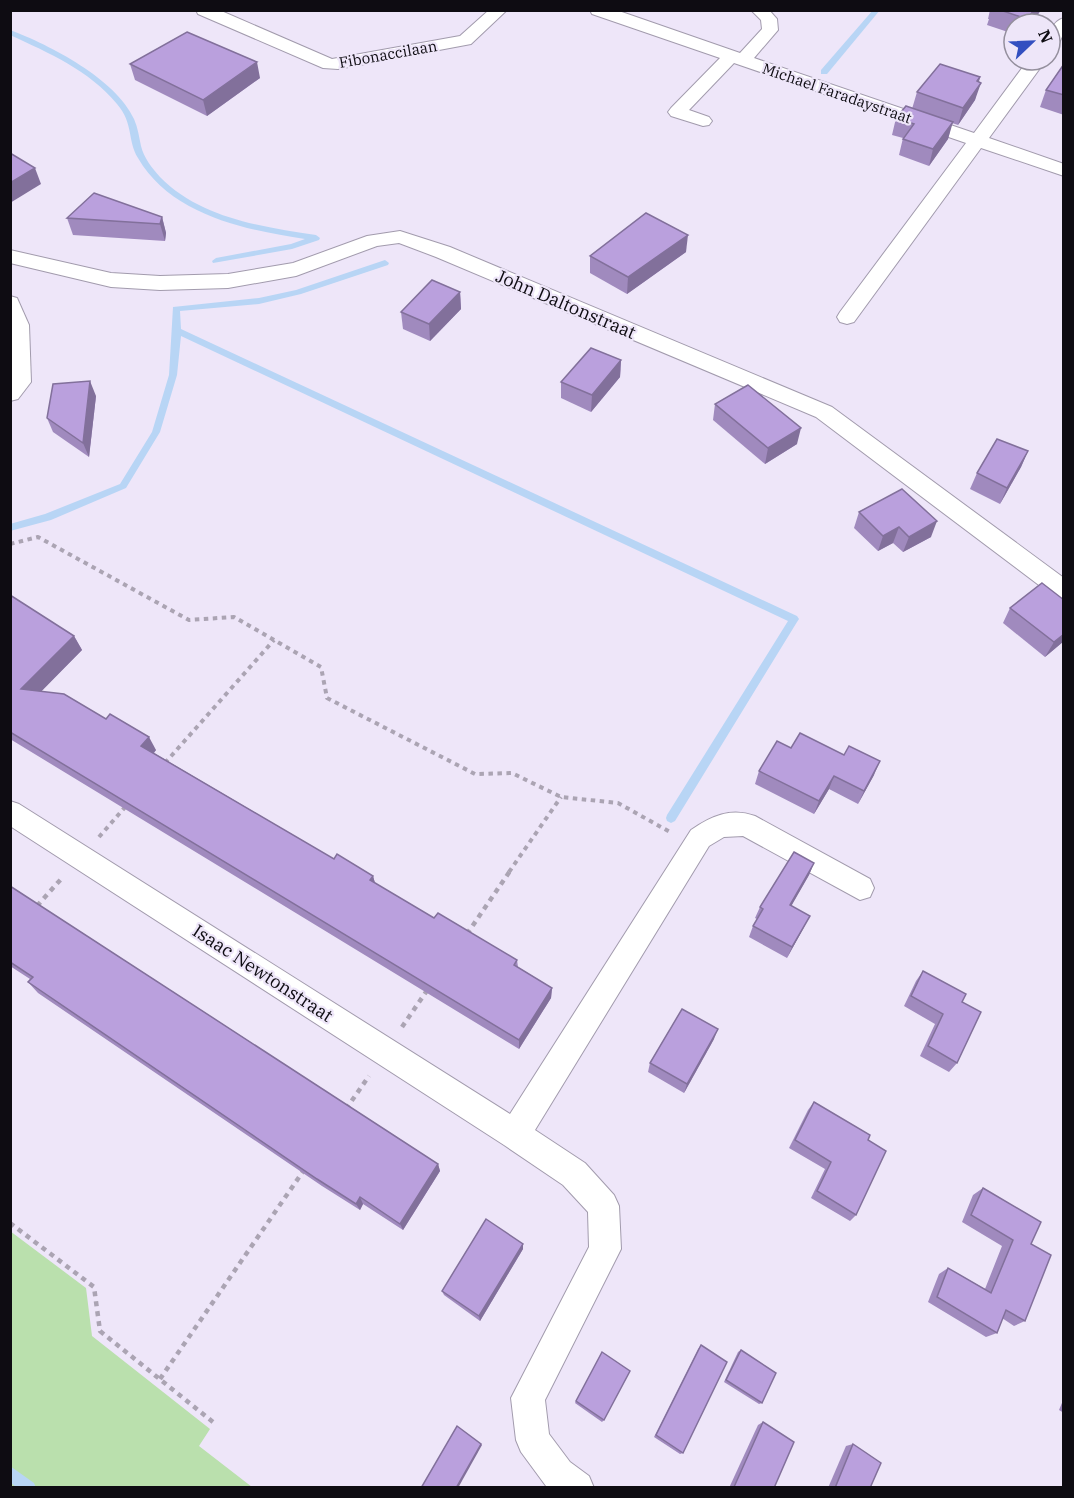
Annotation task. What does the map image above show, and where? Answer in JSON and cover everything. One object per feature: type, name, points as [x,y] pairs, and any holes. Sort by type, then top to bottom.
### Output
[{"type":"street","name":"Fibonaccilaan","points":[[204,10],[329,63],[338,64],[465,40],[499,10]]},
{"type":"street","name":"Michael Faradaystraat","points":[[598,10],[1064,170]]},
{"type":"street","points":[[703,121],[677,112],[770,30],[769,19],[759,10]]},
{"type":"street","points":[[847,317],[1027,72]]},
{"type":"street","name":"John Daltonstraat","points":[[10,256],[111,280],[160,283],[228,281],[296,269],[374,240],[400,237],[443,252],[824,412],[1064,591]]},
{"type":"street","points":[[10,303],[19,325],[21,382],[10,394]]},
{"type":"street","name":"Isaac Newtonstraat","points":[[10,812],[515,1134],[574,1174],[603,1206],[605,1249],[528,1398],[533,1440],[558,1474],[577,1488]]},
{"type":"street","points":[[515,1134],[700,837],[719,825],[746,824],[860,888]]},
{"type":"path","points":[[10,544],[38,537],[189,620],[234,617],[321,667],[327,698],[475,774],[512,773],[561,797],[618,803],[636,811],[695,848]]},
{"type":"path","points":[[158,770],[274,640]]},
{"type":"path","points":[[460,944],[561,797]]},
{"type":"path","points":[[34,909],[127,805]]},
{"type":"path","points":[[339,1119],[433,983]]},
{"type":"path","points":[[160,1379],[306,1167]]},
{"type":"path","points":[[10,1223],[94,1287],[100,1331],[213,1422]]},
{"type":"green space","points":[[10,1231],[86,1288],[92,1336],[210,1429],[199,1446],[252,1487],[11,1487]]},
{"type":"building","points":[[1000,10],[1034,10],[1032,12]]},
{"type":"building","points":[[187,32],[257,62],[203,100],[130,64]]},
{"type":"building","points":[[940,64],[980,77],[977,81],[981,83],[963,108],[917,92]]},
{"type":"building","points":[[1064,64],[1064,95],[1046,90],[1058,72],[1062,72]]},
{"type":"building","points":[[906,106],[953,122],[933,149],[903,139],[914,124],[896,118]]},
{"type":"building","points":[[10,153],[35,168],[10,183]]},
{"type":"building","points":[[94,193],[162,217],[160,224],[67,218]]},
{"type":"building","points":[[646,213],[688,235],[628,277],[590,256]]},
{"type":"building","points":[[432,280],[460,292],[429,324],[401,312]]},
{"type":"building","points":[[591,348],[621,360],[592,395],[561,382]]},
{"type":"building","points":[[90,381],[83,443],[47,418],[53,384]]},
{"type":"building","points":[[748,385],[801,428],[768,448],[715,404]]},
{"type":"building","points":[[997,439],[1028,451],[1007,488],[977,473]]},
{"type":"building","points":[[902,489],[937,521],[909,537],[899,527],[883,536],[859,512]]},
{"type":"building","points":[[1042,583],[1064,600],[1064,634],[1054,642],[1010,608]]},
{"type":"building","points":[[10,595],[74,636],[21,689],[64,694],[106,719],[110,714],[149,737],[141,746],[334,859],[337,854],[373,876],[370,880],[434,918],[438,913],[517,960],[514,965],[552,988],[519,1040],[10,732]]},
{"type":"building","points":[[800,733],[844,755],[849,746],[880,761],[864,791],[834,776],[819,801],[759,771],[777,741],[791,748]]},
{"type":"building","points":[[794,852],[814,863],[790,905],[810,916],[792,947],[753,926],[763,909],[760,907]]},
{"type":"building","points":[[10,886],[438,1164],[400,1224],[360,1197],[356,1204],[317,1179],[28,982],[33,977],[10,962]]},
{"type":"building","points":[[923,971],[966,994],[962,1002],[981,1012],[957,1063],[928,1046],[943,1014],[911,996]]},
{"type":"building","points":[[682,1009],[718,1029],[687,1084],[650,1063]]},
{"type":"building","points":[[814,1102],[870,1135],[868,1140],[886,1151],[856,1215],[817,1191],[831,1162],[795,1140]]},
{"type":"building","points":[[983,1188],[1041,1222],[1031,1244],[1051,1255],[1025,1321],[1006,1310],[997,1333],[937,1297],[948,1268],[991,1293],[1013,1240],[971,1215]]},
{"type":"building","points":[[486,1219],[523,1244],[479,1316],[442,1291]]},
{"type":"building","points":[[701,1345],[727,1362],[683,1453],[656,1435]]},
{"type":"building","points":[[741,1350],[776,1373],[762,1403],[726,1380]]},
{"type":"building","points":[[602,1352],[630,1371],[604,1420],[576,1401]]},
{"type":"building","points":[[763,1422],[794,1442],[774,1488],[735,1488],[734,1487]]},
{"type":"building","points":[[457,1426],[481,1444],[456,1488],[421,1488]]},
{"type":"building","points":[[853,1444],[881,1463],[870,1488],[835,1488]]},
{"type":"waterway","points":[[824,72],[877,10]]},
{"type":"waterway","points":[[10,32],[82,69],[107,89],[130,117],[142,159],[158,179],[176,195],[219,217],[267,230],[316,238],[292,246],[216,261]]},
{"type":"waterway","points":[[177,331],[176,309],[259,301],[298,292],[385,263]]},
{"type":"waterway","points":[[10,528],[48,517],[123,486],[156,432],[173,375],[177,331]]},
{"type":"waterway","points":[[177,331],[794,619],[671,818]]},
{"type":"waterway","points":[[10,1473],[29,1488]]}]
